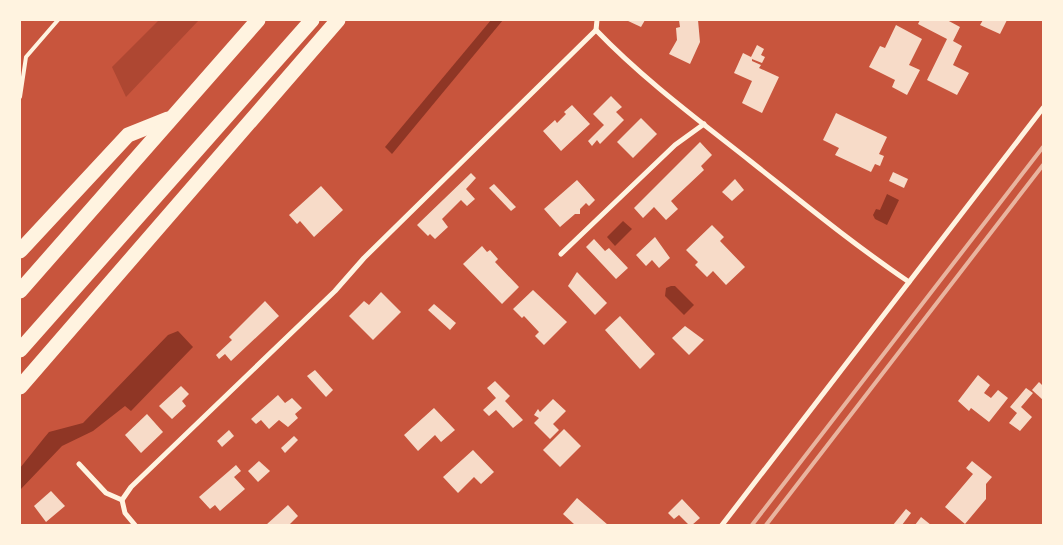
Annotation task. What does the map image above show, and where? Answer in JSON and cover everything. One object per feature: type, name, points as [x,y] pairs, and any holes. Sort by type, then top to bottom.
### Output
[{"type":"highway","points":[[20,291],[258,20]]},
{"type":"highway","points":[[20,350],[312,20]]},
{"type":"highway","points":[[20,387],[338,20]]},
{"type":"highway","points":[[20,251],[128,135],[171,118]]},
{"type":"street","points":[[596,20],[596,30],[612,47],[831,226],[909,282]]},
{"type":"street","points":[[135,525],[125,513],[122,500],[131,487],[335,291],[364,258],[596,30]]},
{"type":"street","points":[[722,525],[1043,108]]},
{"type":"street","points":[[561,254],[675,145],[704,124]]},
{"type":"street","points":[[80,464],[106,494],[122,500]]},
{"type":"lane","points":[[20,97],[26,57],[58,20]]},
{"type":"shaded area","points":[[159,20],[199,20],[126,97],[112,67]]},
{"type":"shaded area","points":[[491,20],[503,20],[392,154],[385,147]]},
{"type":"shaded area","points":[[887,194],[899,200],[887,225],[875,219],[873,215],[876,209],[880,210]]},
{"type":"shaded area","points":[[623,221],[632,229],[615,246],[607,237]]},
{"type":"shaded area","points":[[675,286],[694,305],[684,315],[665,296],[666,288]]},
{"type":"shaded area","points":[[178,331],[193,347],[131,411],[125,406],[93,431],[62,446],[20,490],[20,468],[49,432],[83,423],[168,335]]},
{"type":"building","points":[[626,20],[645,20],[641,27]]},
{"type":"building","points":[[679,20],[698,20],[700,42],[690,64],[669,54],[677,40],[676,28],[680,27]]},
{"type":"building","points":[[920,20],[947,20],[960,27],[953,41],[962,46],[953,65],[969,73],[957,95],[927,80],[947,39],[918,24]]},
{"type":"building","points":[[983,20],[1007,20],[1000,34],[980,25]]},
{"type":"building","points":[[896,25],[922,39],[909,65],[920,70],[907,95],[892,87],[895,80],[869,67],[880,46],[885,48]]},
{"type":"building","points":[[757,45],[764,49],[761,55],[765,57],[762,63],[752,59],[752,61],[761,65],[759,68],[779,77],[762,113],[742,103],[752,81],[734,73],[743,53],[751,57]]},
{"type":"building","points":[[611,96],[622,107],[616,112],[624,120],[600,144],[597,140],[592,146],[588,141],[604,125],[593,114]]},
{"type":"building","points":[[572,105],[590,124],[561,151],[543,131],[555,120],[557,123],[566,114],[564,112]]},
{"type":"building","points":[[836,113],[887,137],[879,154],[884,156],[880,166],[875,164],[871,172],[835,155],[839,148],[823,140]]},
{"type":"building","points":[[641,118],[657,134],[633,158],[617,142]]},
{"type":"building","points":[[700,142],[712,155],[701,166],[704,170],[671,201],[678,209],[666,220],[654,207],[643,218],[634,208]]},
{"type":"building","points":[[893,172],[908,179],[904,188],[889,181]]},
{"type":"building","points":[[471,173],[476,178],[466,189],[475,199],[467,206],[461,200],[442,219],[448,227],[435,239],[430,234],[428,236],[417,225]]},
{"type":"building","points":[[735,179],[744,190],[732,201],[722,192]]},
{"type":"building","points":[[577,180],[595,200],[589,206],[586,203],[580,209],[580,214],[575,214],[560,227],[544,209]]},
{"type":"building","points":[[494,184],[516,207],[511,211],[489,188]]},
{"type":"building","points":[[321,186],[343,210],[314,237],[300,221],[297,224],[289,215]]},
{"type":"building","points":[[712,225],[724,237],[720,241],[745,267],[726,285],[713,271],[707,277],[695,265],[698,262],[686,250]]},
{"type":"building","points":[[655,237],[670,258],[659,268],[652,260],[646,266],[636,255]]},
{"type":"building","points":[[594,239],[605,251],[609,248],[628,268],[616,279],[586,247]]},
{"type":"building","points":[[482,246],[487,252],[490,250],[498,259],[495,262],[519,287],[502,304],[463,264]]},
{"type":"building","points":[[577,272],[607,303],[595,315],[568,286]]},
{"type":"building","points":[[533,290],[567,322],[544,345],[535,336],[539,332],[524,316],[522,318],[513,309]]},
{"type":"building","points":[[381,292],[401,312],[373,340],[349,316],[364,301],[369,305]]},
{"type":"building","points":[[265,301],[279,316],[231,361],[225,354],[219,359],[216,355],[232,340],[229,337]]},
{"type":"building","points":[[434,304],[456,323],[450,330],[428,310]]},
{"type":"building","points":[[620,316],[655,354],[640,369],[605,330]]},
{"type":"building","points":[[685,326],[704,340],[689,355],[672,338]]},
{"type":"building","points":[[315,370],[333,390],[326,397],[307,376]]},
{"type":"building","points":[[978,375],[990,385],[984,393],[991,398],[998,390],[1008,398],[989,422],[971,408],[969,411],[958,401]]},
{"type":"building","points":[[495,381],[510,396],[505,401],[523,420],[513,428],[496,410],[489,416],[483,410],[496,398],[487,388]]},
{"type":"building","points":[[1039,382],[1043,386],[1043,400],[1032,390]]},
{"type":"building","points":[[181,386],[189,394],[182,401],[186,406],[172,419],[159,406]]},
{"type":"building","points":[[1026,388],[1033,393],[1021,407],[1032,417],[1020,431],[1009,423],[1017,413],[1010,407]]},
{"type":"building","points":[[278,395],[285,403],[292,398],[302,408],[295,414],[298,418],[288,427],[279,420],[269,429],[261,420],[256,424],[251,419]]},
{"type":"building","points":[[553,399],[566,411],[553,424],[559,430],[550,439],[534,423],[539,418],[534,415],[538,409],[540,412]]},
{"type":"building","points":[[434,408],[455,430],[441,442],[435,435],[418,451],[404,435]]},
{"type":"building","points":[[147,414],[163,432],[141,453],[125,435]]},
{"type":"building","points":[[564,429],[581,446],[560,467],[543,450]]},
{"type":"building","points":[[229,430],[234,436],[222,447],[217,441]]},
{"type":"building","points":[[294,436],[298,440],[285,453],[281,448]]},
{"type":"building","points":[[473,450],[494,472],[481,484],[474,477],[458,493],[443,477]]},
{"type":"building","points":[[259,461],[270,471],[258,482],[248,471]]},
{"type":"building","points":[[972,461],[992,477],[986,484],[986,499],[965,524],[945,507],[973,474],[966,468]]},
{"type":"building","points":[[236,465],[241,471],[234,477],[245,489],[220,511],[215,505],[210,509],[199,497]]},
{"type":"building","points":[[51,491],[65,506],[46,522],[34,506]]},
{"type":"building","points":[[577,498],[608,525],[575,525],[563,514]]},
{"type":"building","points":[[682,499],[700,518],[692,525],[689,525],[679,515],[674,519],[668,513]]},
{"type":"building","points":[[288,505],[298,516],[289,525],[266,525]]},
{"type":"building","points":[[906,509],[911,513],[902,525],[893,525]]},
{"type":"building","points":[[921,517],[931,525],[915,525]]},
{"type":"railway","points":[[752,525],[1043,147]]},
{"type":"railway","points":[[766,525],[1043,165]]}]
